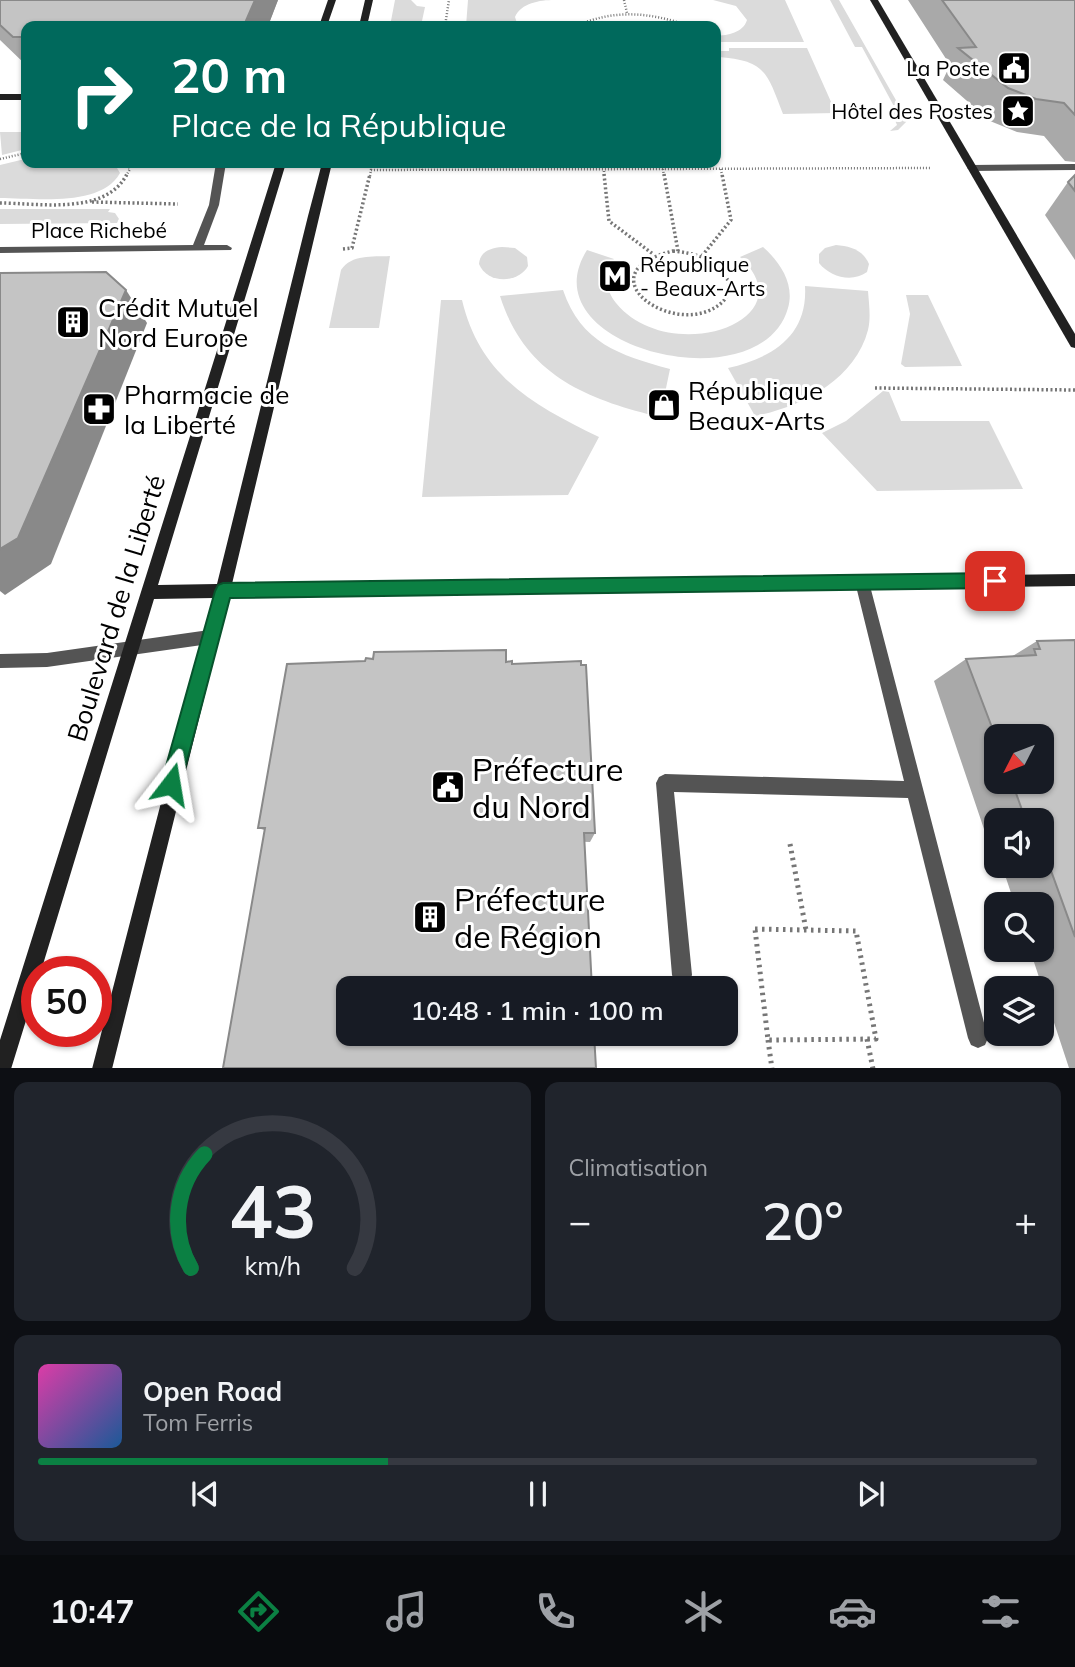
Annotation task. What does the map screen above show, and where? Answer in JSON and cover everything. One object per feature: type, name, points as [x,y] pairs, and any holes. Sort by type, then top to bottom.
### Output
[{"type":"main road","points":[[325,21],[332,0]]},
{"type":"main road","points":[[364,21],[369,0]]},
{"type":"main road","points":[[874,0],[1075,344]]},
{"type":"main road","points":[[0,97],[21,97]]},
{"type":"main road","name":"Boulevard de la Liberté","points":[[1,1068],[279,168]]},
{"type":"main road","points":[[102,1068],[209,637],[223,591],[303,249],[326,168]]},
{"type":"main road","points":[[148,592],[1075,580]]},
{"type":"street","points":[[972,168],[1075,167]]},
{"type":"street","name":"Place Richebé","points":[[197,248],[214,205],[220,168]]},
{"type":"street","name":"Place Richebé","points":[[0,250],[226,248]]},
{"type":"street","points":[[862,582],[978,1038]]},
{"type":"street","points":[[0,661],[47,660],[209,637]]},
{"type":"street","points":[[682,975],[665,783],[915,790]]},
{"type":"path","points":[[446,21],[449,0]]},
{"type":"path","points":[[624,0],[627,13]]},
{"type":"path","points":[[590,21],[606,15],[627,13],[651,14],[673,21]]},
{"type":"path","points":[[0,159],[21,154]]},
{"type":"path","points":[[88,202],[108,194],[122,184],[130,168]]},
{"type":"path","points":[[340,249],[352,248],[371,170],[972,168]]},
{"type":"path","points":[[702,256],[731,220],[721,169]]},
{"type":"path","points":[[663,170],[678,251]]},
{"type":"path","points":[[604,171],[610,221],[654,255]]},
{"type":"path","points":[[0,203],[214,205]]},
{"type":"path","points":[[678,251],[702,256],[715,263],[727,276],[728,295],[713,309],[681,315],[649,305],[634,289],[632,278],[636,267],[654,255],[678,251]]},
{"type":"path","points":[[874,388],[1075,390]]},
{"type":"path","points":[[790,844],[806,930]]},
{"type":"path","points":[[768,1040],[876,1039],[856,931],[755,929],[768,1040],[772,1068]]},
{"type":"path","points":[[867,1040],[873,1068]]},
{"type":"shaded area","points":[[395,0],[411,0],[417,6],[425,7],[422,21],[391,21]]},
{"type":"shaded area","points":[[468,0],[554,0],[526,5],[518,12],[516,21],[466,21]]},
{"type":"shaded area","points":[[713,0],[785,0],[804,42],[721,42],[721,35],[739,31],[747,20],[736,6]]},
{"type":"shaded area","points":[[830,0],[839,0],[909,119],[898,130],[890,131],[897,125],[891,111],[896,110],[862,47],[855,47]]},
{"type":"shaded area","points":[[729,48],[807,48],[836,113],[783,114],[773,88],[762,71],[746,61],[721,58],[721,51],[729,51]]},
{"type":"shaded area","points":[[0,132],[21,132],[21,150],[2,155]]},
{"type":"shaded area","points":[[21,160],[21,168],[117,168],[120,173],[111,184],[98,192],[82,196],[65,199],[0,198],[0,165]]},
{"type":"shaded area","points":[[0,209],[110,209],[108,212],[115,213],[119,219],[117,223],[0,224]]},
{"type":"shaded area","points":[[836,245],[860,252],[869,264],[867,272],[848,278],[835,275],[824,268],[819,263],[819,254],[825,248]]},
{"type":"shaded area","points":[[502,247],[515,248],[527,257],[528,266],[510,279],[495,278],[483,271],[479,264],[481,256],[487,251]]},
{"type":"shaded area","points":[[763,247],[775,259],[788,282],[788,308],[769,337],[736,354],[696,358],[654,352],[616,337],[588,314],[577,285],[587,250],[614,259],[607,281],[616,303],[639,322],[667,332],[697,334],[724,328],[745,317],[757,300],[757,280],[740,257]]},
{"type":"shaded area","points":[[390,256],[379,328],[329,328],[341,270],[357,259]]},
{"type":"shaded area","points":[[805,286],[868,291],[868,330],[861,348],[839,377],[808,398],[755,416],[728,368],[759,358],[784,342],[794,331],[800,318]]},
{"type":"shaded area","points":[[563,290],[580,323],[591,335],[618,352],[670,369],[660,417],[583,392],[542,364],[525,346],[511,323],[500,296]]},
{"type":"shaded area","points":[[906,295],[928,295],[962,366],[905,367],[901,364],[910,314]]},
{"type":"shaded area","points":[[441,300],[462,300],[470,326],[482,349],[512,385],[552,413],[599,437],[568,495],[422,497]]},
{"type":"shaded area","points":[[883,391],[889,392],[901,421],[989,421],[1023,489],[877,491],[822,433],[846,421]]},
{"type":"building","points":[[0,0],[255,0],[246,21],[21,21],[21,37],[13,37],[0,25]]},
{"type":"building","points":[[942,0],[1075,0],[1075,115],[1064,103],[1036,99],[1008,88],[958,48],[976,47]]},
{"type":"building","points":[[1075,175],[1075,191],[1068,182]]},
{"type":"building","points":[[106,272],[126,290],[18,538],[0,549],[0,273]]},
{"type":"building","points":[[1075,640],[1075,937],[1054,878],[1054,808],[1021,808],[1016,794],[1054,794],[1054,724],[991,724],[966,659],[1036,655],[1034,649],[1040,649],[1037,641]]},
{"type":"building","name":"Préfecture de Région","points":[[506,650],[506,662],[512,661],[512,664],[581,661],[581,665],[586,665],[595,833],[584,833],[591,976],[336,976],[336,1046],[595,1046],[596,1068],[223,1068],[265,828],[258,828],[287,664],[365,661],[366,658],[373,659],[374,652]]},
{"type":"place","name":"La Poste","points":[[1014,68]]},
{"type":"place","name":"Hôtel des Postes","points":[[1018,111]]},
{"type":"place","name":"République - Beaux-Arts","points":[[615,276]]},
{"type":"place","name":"Crédit Mutuel Nord Europe","points":[[73,322]]},
{"type":"place","name":"République Beaux-Arts","points":[[664,405]]},
{"type":"place","name":"Pharmacie de la Liberté","points":[[99,409]]},
{"type":"place","name":"Préfecture du Nord","points":[[448,787]]},
{"type":"place","name":"Préfecture de Région","points":[[430,917]]},
{"type":"route","points":[[171,784],[223,591],[995,581]]}]
